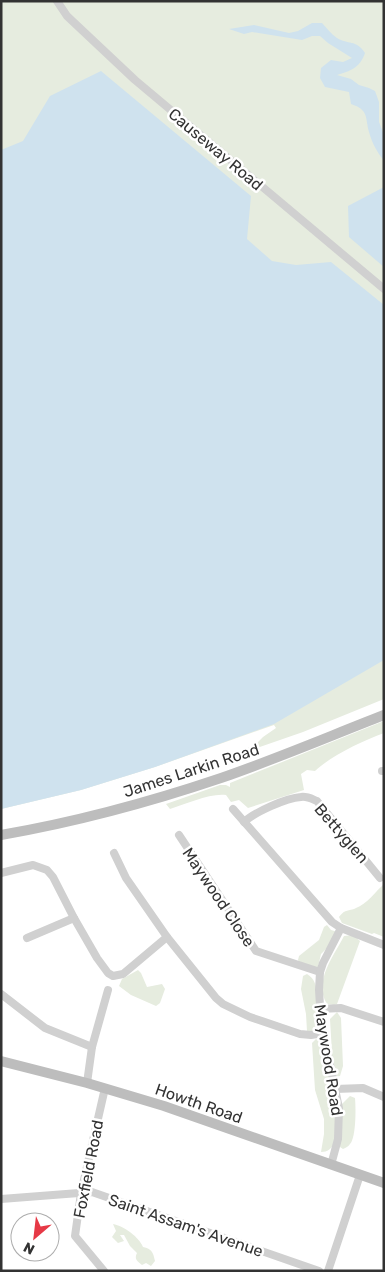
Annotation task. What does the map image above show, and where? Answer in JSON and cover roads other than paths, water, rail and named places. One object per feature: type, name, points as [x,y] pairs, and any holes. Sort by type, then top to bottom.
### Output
[{"type":"main road","name":"James Larkin Road","points":[[1,835],[110,812],[222,778],[384,715]]},
{"type":"main road","name":"Howth Road","points":[[1,1061],[87,1083],[164,1106],[384,1183]]},
{"type":"street","name":"Causeway Road","points":[[57,1],[73,22],[135,80],[384,289]]},
{"type":"street","name":"Bettyglen","points":[[244,822],[253,814],[277,804],[302,796],[310,798],[316,801],[380,878]]},
{"type":"street","points":[[233,809],[332,922],[341,928],[384,945]]},
{"type":"street","name":"Maywood Close","points":[[179,835],[256,951],[320,972]]},
{"type":"street","points":[[114,853],[126,878],[167,937],[216,998],[228,1007],[300,1034],[324,1033]]},
{"type":"street","points":[[1,873],[33,865],[47,870],[53,877],[97,958],[108,973],[113,976],[123,974],[167,937]]},
{"type":"street","points":[[27,938],[74,918]]},
{"type":"street","name":"Maywood Road","points":[[331,1165],[338,1139],[339,1108],[324,1033],[318,990],[320,972],[341,928]]},
{"type":"street","points":[[87,1083],[92,1046],[108,990]]},
{"type":"street","points":[[1,994],[45,1028],[92,1046]]},
{"type":"street","points":[[320,1009],[341,1008],[384,1022]]},
{"type":"street","name":"Foxfield Road","points":[[104,1088],[81,1193],[75,1236],[104,1271]]},
{"type":"street","points":[[335,1089],[363,1088],[384,1097]]},
{"type":"street","points":[[328,1271],[360,1175]]},
{"type":"street","name":"Saint Assam's Avenue","points":[[1,1199],[92,1192],[319,1271]]},
{"type":"water","points":[[312,23],[322,23],[337,38],[355,44],[365,53],[357,65],[337,75],[351,79],[359,85],[375,91],[379,102],[379,122],[384,135],[384,161],[372,140],[364,112],[351,104],[349,92],[325,87],[320,78],[321,68],[331,60],[343,62],[352,58],[320,36],[312,36],[302,40],[252,32],[244,34],[229,29],[254,25],[289,33],[298,31]]},
{"type":"water","points":[[101,71],[251,196],[247,239],[272,261],[296,265],[331,262],[384,305],[384,660],[274,724],[155,767],[81,790],[1,809],[1,150],[23,141],[50,96]]},
{"type":"water","points":[[384,187],[384,267],[349,237],[348,206]]}]
